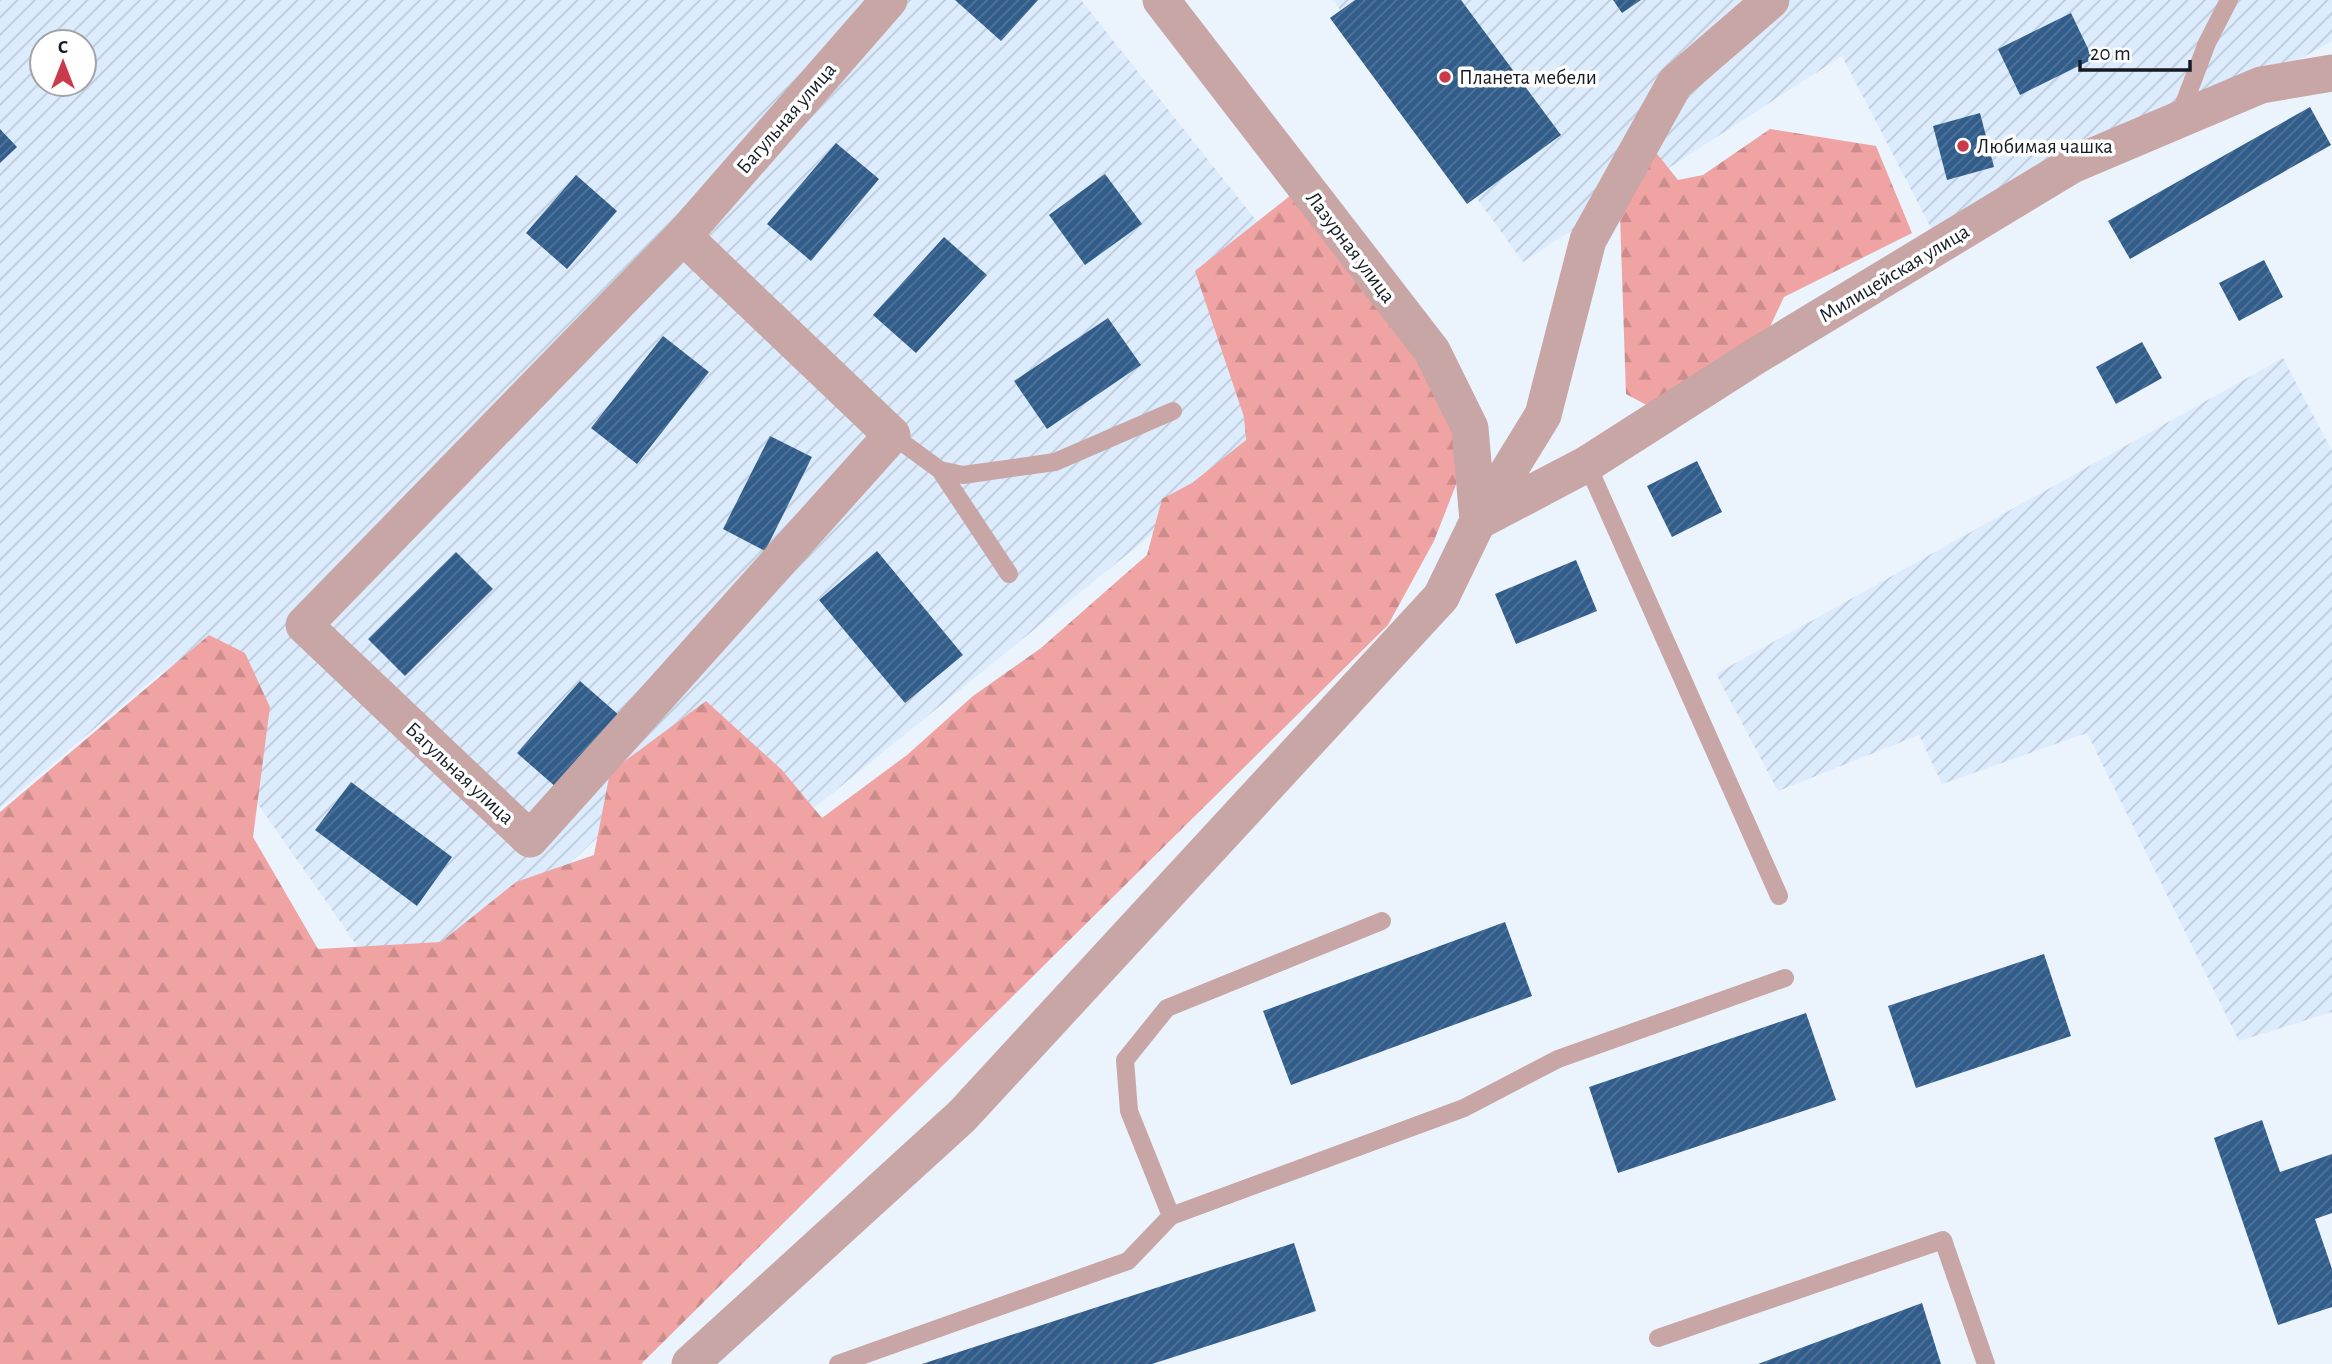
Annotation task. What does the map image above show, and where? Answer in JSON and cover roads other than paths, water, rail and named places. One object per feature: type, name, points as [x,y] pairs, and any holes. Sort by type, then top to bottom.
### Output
[{"type":"street","name":"Багульная улица","points":[[889,0],[683,236],[304,625],[530,839],[892,435]]},
{"type":"street","name":"Лазурная улица","points":[[1161,0],[1432,351],[1470,428],[1478,521]]},
{"type":"street","points":[[690,1364],[962,1116],[1441,597],[1478,521],[1543,415],[1588,240],[1668,95],[1675,83],[1771,0]]},
{"type":"street","name":"Милицейская улица","points":[[1478,521],[1587,464],[1756,356],[2072,165],[2261,85],[2332,73]]},
{"type":"street","points":[[683,236],[892,435]]},
{"type":"lane","points":[[2178,121],[2207,43],[2230,0]]},
{"type":"lane","points":[[940,470],[963,475],[1055,463],[1173,411]]},
{"type":"lane","points":[[892,435],[940,470],[1009,574]]},
{"type":"lane","points":[[1587,464],[1779,897]]},
{"type":"lane","points":[[1171,1216],[1129,1111],[1125,1060],[1167,1007],[1382,921]]},
{"type":"lane","points":[[838,1364],[1128,1261],[1171,1216],[1464,1108],[1559,1059],[1785,978]]},
{"type":"lane","points":[[1658,1338],[1943,1240],[1986,1364]]},
{"type":"place","name":"Планета мебели","points":[[1445,77]]},
{"type":"place","name":"Любимая чашка","points":[[1963,146]]}]
